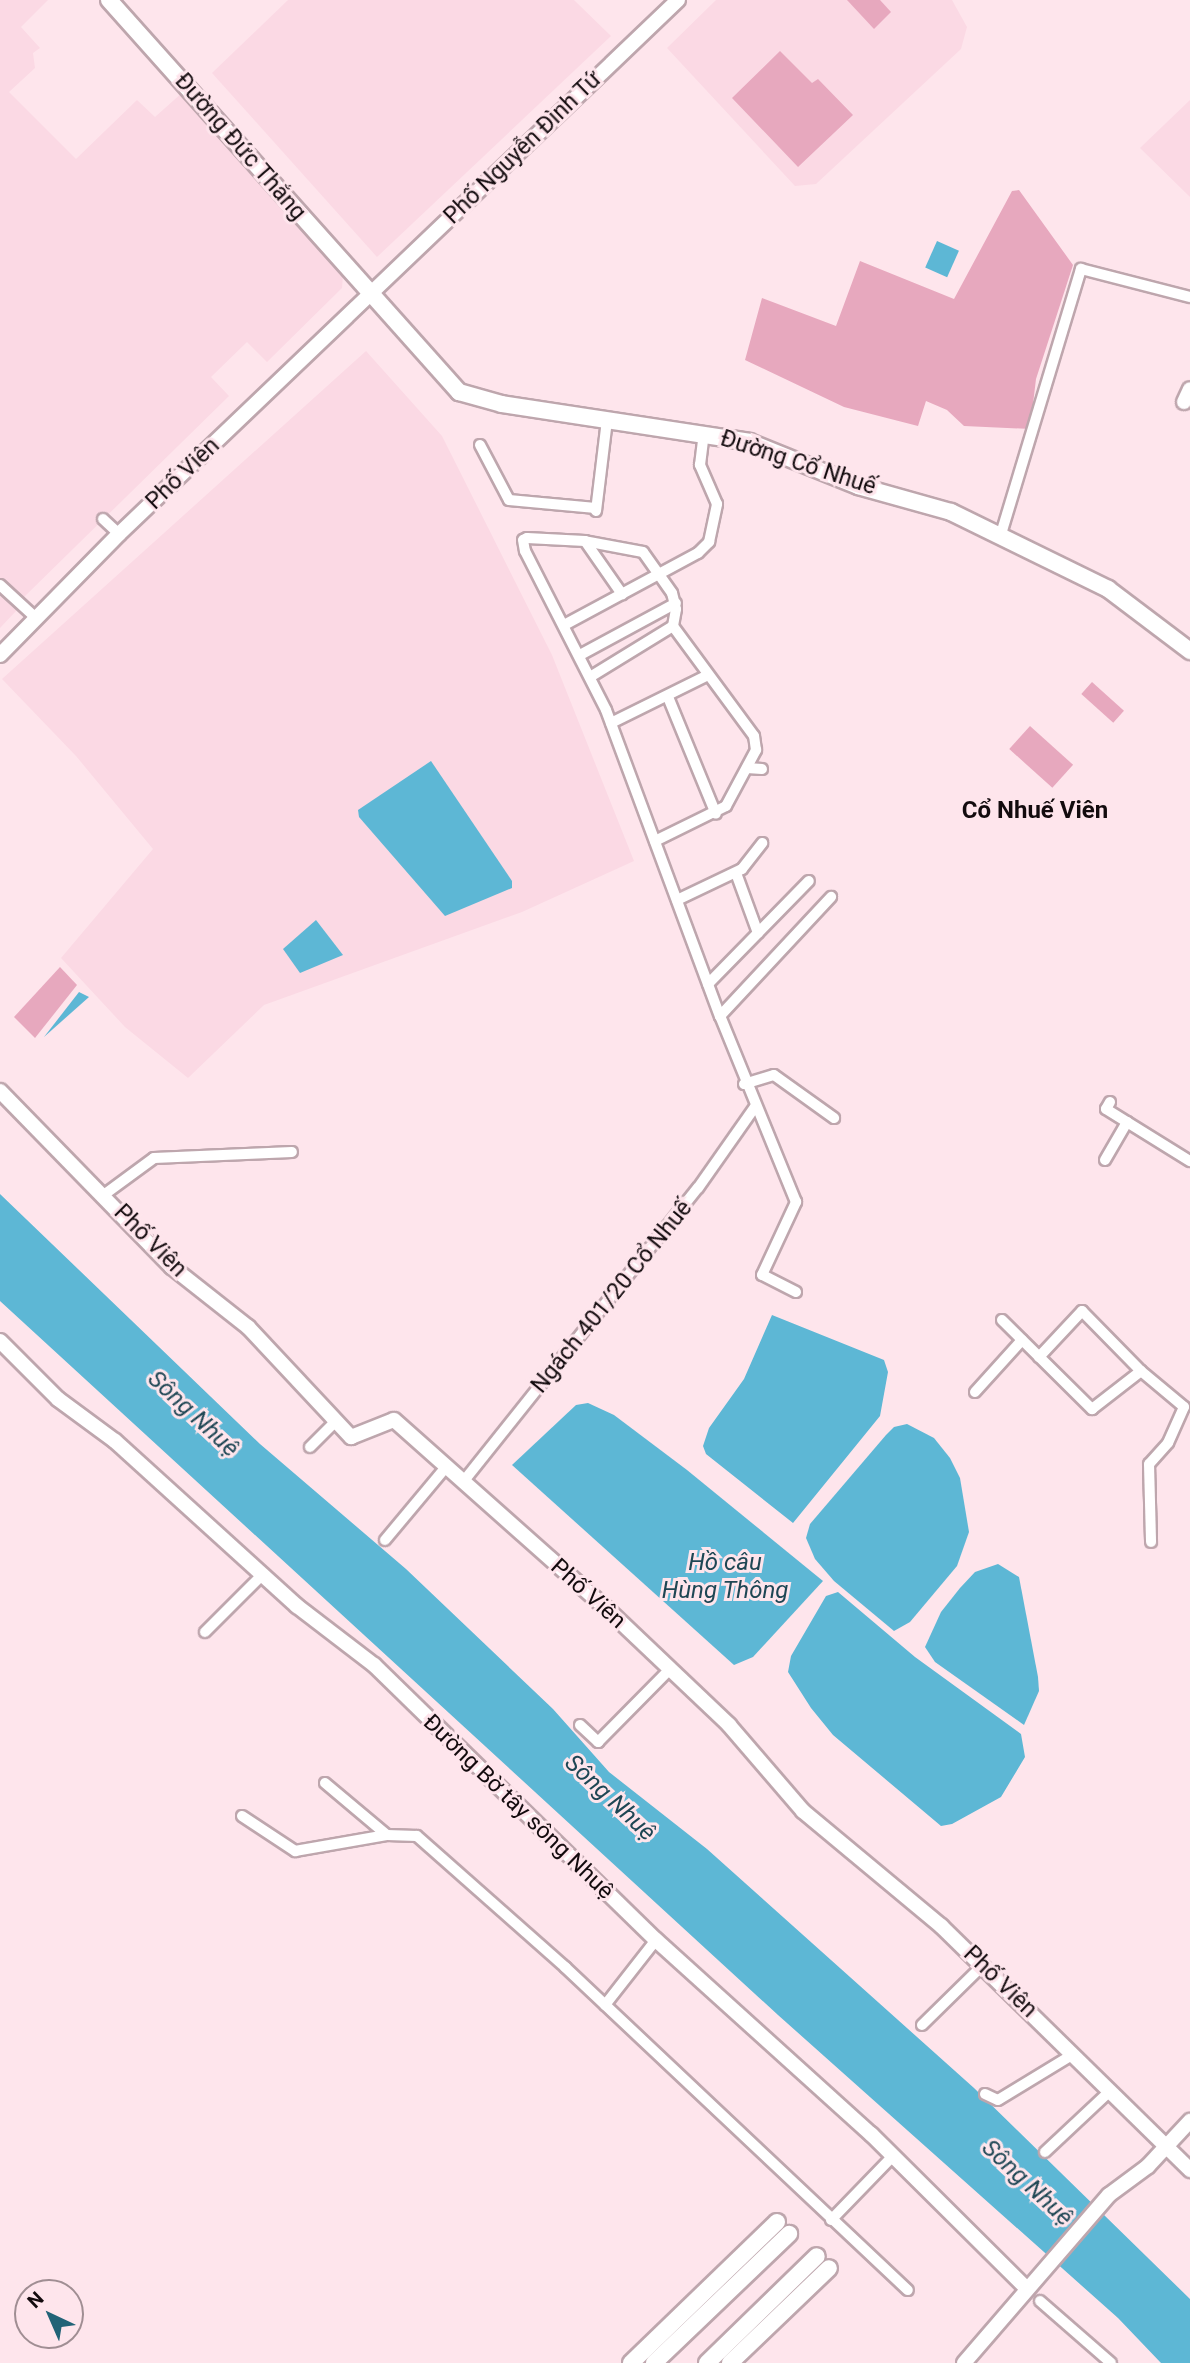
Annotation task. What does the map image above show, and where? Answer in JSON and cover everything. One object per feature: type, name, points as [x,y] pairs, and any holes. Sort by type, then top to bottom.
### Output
[{"type":"main road","name":"Đường Đức Thắng","points":[[109,0],[368,296]]},
{"type":"main road","name":"Đường Cổ Nhuế","points":[[368,296],[458,392],[502,404],[749,442],[858,486],[951,512],[1108,589],[1190,651]]},
{"type":"main road","points":[[631,2363],[783,2228],[654,2363]]},
{"type":"main road","points":[[707,2363],[823,2262],[730,2363]]},
{"type":"street","name":"Phố Nguyễn Đình Tứ","points":[[368,296],[678,0]]},
{"type":"street","points":[[1000,534],[1082,269],[1190,297]]},
{"type":"street","name":"Phố Viên","points":[[0,655],[119,534],[368,296]]},
{"type":"street","points":[[480,445],[509,500],[596,510],[607,420]]},
{"type":"street","points":[[566,624],[662,572],[709,542],[717,504],[700,465],[704,433]]},
{"type":"street","points":[[103,519],[119,534]]},
{"type":"street","points":[[655,841],[716,814],[726,806],[756,750],[754,736],[706,676],[673,626],[676,603],[662,572],[643,552],[585,541],[523,540],[525,551],[566,624],[611,723],[744,1084],[796,1202],[762,1275],[796,1292]]},
{"type":"street","points":[[585,541],[622,594]]},
{"type":"street","points":[[0,585],[36,618]]},
{"type":"street","points":[[580,655],[676,603]]},
{"type":"street","points":[[590,677],[673,626]]},
{"type":"street","points":[[611,723],[706,676]]},
{"type":"street","points":[[668,697],[716,814]]},
{"type":"street","points":[[747,768],[762,769]]},
{"type":"street","points":[[677,900],[736,873],[762,843]]},
{"type":"street","points":[[736,873],[758,933]]},
{"type":"street","points":[[708,984],[809,881]]},
{"type":"street","points":[[720,1016],[831,897]]},
{"type":"street","points":[[744,1084],[774,1075],[834,1118]]},
{"type":"street","name":"Phố Viên","points":[[0,1091],[105,1194],[172,1267],[248,1327],[351,1437],[394,1420],[670,1669],[729,1725],[803,1811],[983,1965],[1190,2171]]},
{"type":"street","points":[[1110,1102],[1106,1109],[1190,1161]]},
{"type":"street","name":"Ngách 401/20 Cổ Nhuế","points":[[463,1482],[698,1188],[755,1107]]},
{"type":"street","points":[[1105,1160],[1127,1122]]},
{"type":"street","points":[[105,1194],[154,1158],[292,1152]]},
{"type":"street","points":[[1039,1357],[1082,1311],[1141,1371],[1184,1406],[1168,1443],[1149,1464],[1151,1542]]},
{"type":"street","points":[[1002,1320],[1092,1409],[1141,1371]]},
{"type":"street","points":[[975,1392],[1022,1340]]},
{"type":"street","name":"Đường Bờ tây sông Nhuệ","points":[[0,1341],[58,1399],[114,1441],[263,1574],[374,1665],[656,1940],[893,2156],[1025,2287]]},
{"type":"street","points":[[310,1447],[336,1421]]},
{"type":"street","points":[[385,1540],[446,1467]]},
{"type":"street","points":[[205,1632],[263,1574]]},
{"type":"street","points":[[580,1725],[598,1742],[670,1669]]},
{"type":"street","points":[[325,1783],[387,1835]]},
{"type":"street","points":[[242,1816],[295,1851],[387,1835],[417,1836],[605,2005],[908,2290]]},
{"type":"street","points":[[605,2005],[656,1940]]},
{"type":"street","points":[[922,2025],[983,1965]]},
{"type":"street","points":[[985,2094],[998,2100],[1072,2055]]},
{"type":"street","points":[[1045,2152],[1109,2092]]},
{"type":"street","points":[[964,2363],[1025,2287],[1109,2195],[1165,2148],[1190,2121]]},
{"type":"street","points":[[831,2220],[893,2156]]},
{"type":"street","points":[[1040,2301],[1111,2363]]},
{"type":"shaded area","points":[[0,0],[48,0],[21,27],[40,48],[33,53],[35,68],[9,92],[76,159],[137,100],[155,117],[183,92],[343,275],[342,288],[267,362],[247,342],[211,377],[229,396],[21,600],[0,582]]},
{"type":"shaded area","points":[[288,0],[574,0],[611,36],[377,257],[212,73]]},
{"type":"shaded area","points":[[716,0],[952,0],[967,27],[961,49],[816,184],[795,186],[667,48]]},
{"type":"shaded area","points":[[847,0],[880,0],[891,12],[874,29]]},
{"type":"shaded area","points":[[780,51],[812,83],[818,79],[853,115],[798,167],[732,98]]},
{"type":"shaded area","points":[[1190,100],[1190,197],[1140,148]]},
{"type":"shaded area","points":[[1019,190],[1073,265],[1036,379],[1030,429],[964,426],[947,410],[926,401],[918,426],[844,407],[745,360],[762,298],[836,326],[860,261],[954,299],[1012,191]]},
{"type":"shaded area","points":[[366,351],[442,436],[552,655],[634,861],[522,912],[264,1005],[188,1078],[125,1027],[61,958],[153,849],[76,756],[2,679]]},
{"type":"shaded area","points":[[0,587],[16,604],[16,611],[0,628]]},
{"type":"shaded area","points":[[1092,682],[1124,711],[1113,723],[1081,694]]},
{"type":"shaded area","points":[[1030,726],[1073,765],[1052,788],[1009,749]]},
{"type":"shaded area","points":[[60,967],[77,985],[35,1038],[14,1017]]},
{"type":"water","points":[[937,241],[959,251],[947,277],[925,267]]},
{"type":"water","points":[[431,761],[512,881],[512,888],[445,916],[359,817],[358,810]]},
{"type":"water","points":[[316,920],[343,955],[300,973],[283,949]]},
{"type":"water","points":[[79,992],[89,997],[44,1037]]},
{"type":"water","name":"Sông Nhuệ","points":[[0,1194],[260,1444],[406,1569],[553,1709],[609,1772],[707,1849],[974,2088],[1190,2299],[1190,2363],[1161,2363],[1118,2318],[778,2015],[0,1301]]},
{"type":"water","points":[[772,1315],[884,1360],[888,1372],[880,1416],[793,1523],[706,1454],[703,1446],[709,1428],[744,1379]]},
{"type":"water","name":"Hồ câu Hùng Thông","points":[[588,1403],[614,1415],[687,1470],[823,1581],[753,1657],[734,1665],[512,1465],[576,1405]]},
{"type":"water","points":[[907,1424],[934,1438],[950,1458],[960,1478],[969,1532],[957,1566],[910,1622],[894,1631],[834,1581],[815,1559],[806,1538],[810,1524],[886,1435],[894,1427]]},
{"type":"water","points":[[998,1564],[1019,1577],[1038,1677],[1039,1691],[1024,1725],[935,1662],[925,1647],[941,1612],[960,1588],[975,1572]]},
{"type":"water","points":[[838,1592],[915,1657],[1021,1734],[1025,1757],[1001,1797],[952,1824],[941,1826],[833,1735],[811,1708],[788,1672],[791,1656],[826,1596]]},
{"type":"district","name":"Cổ Nhuế Viên","points":[[1035,811]]}]
